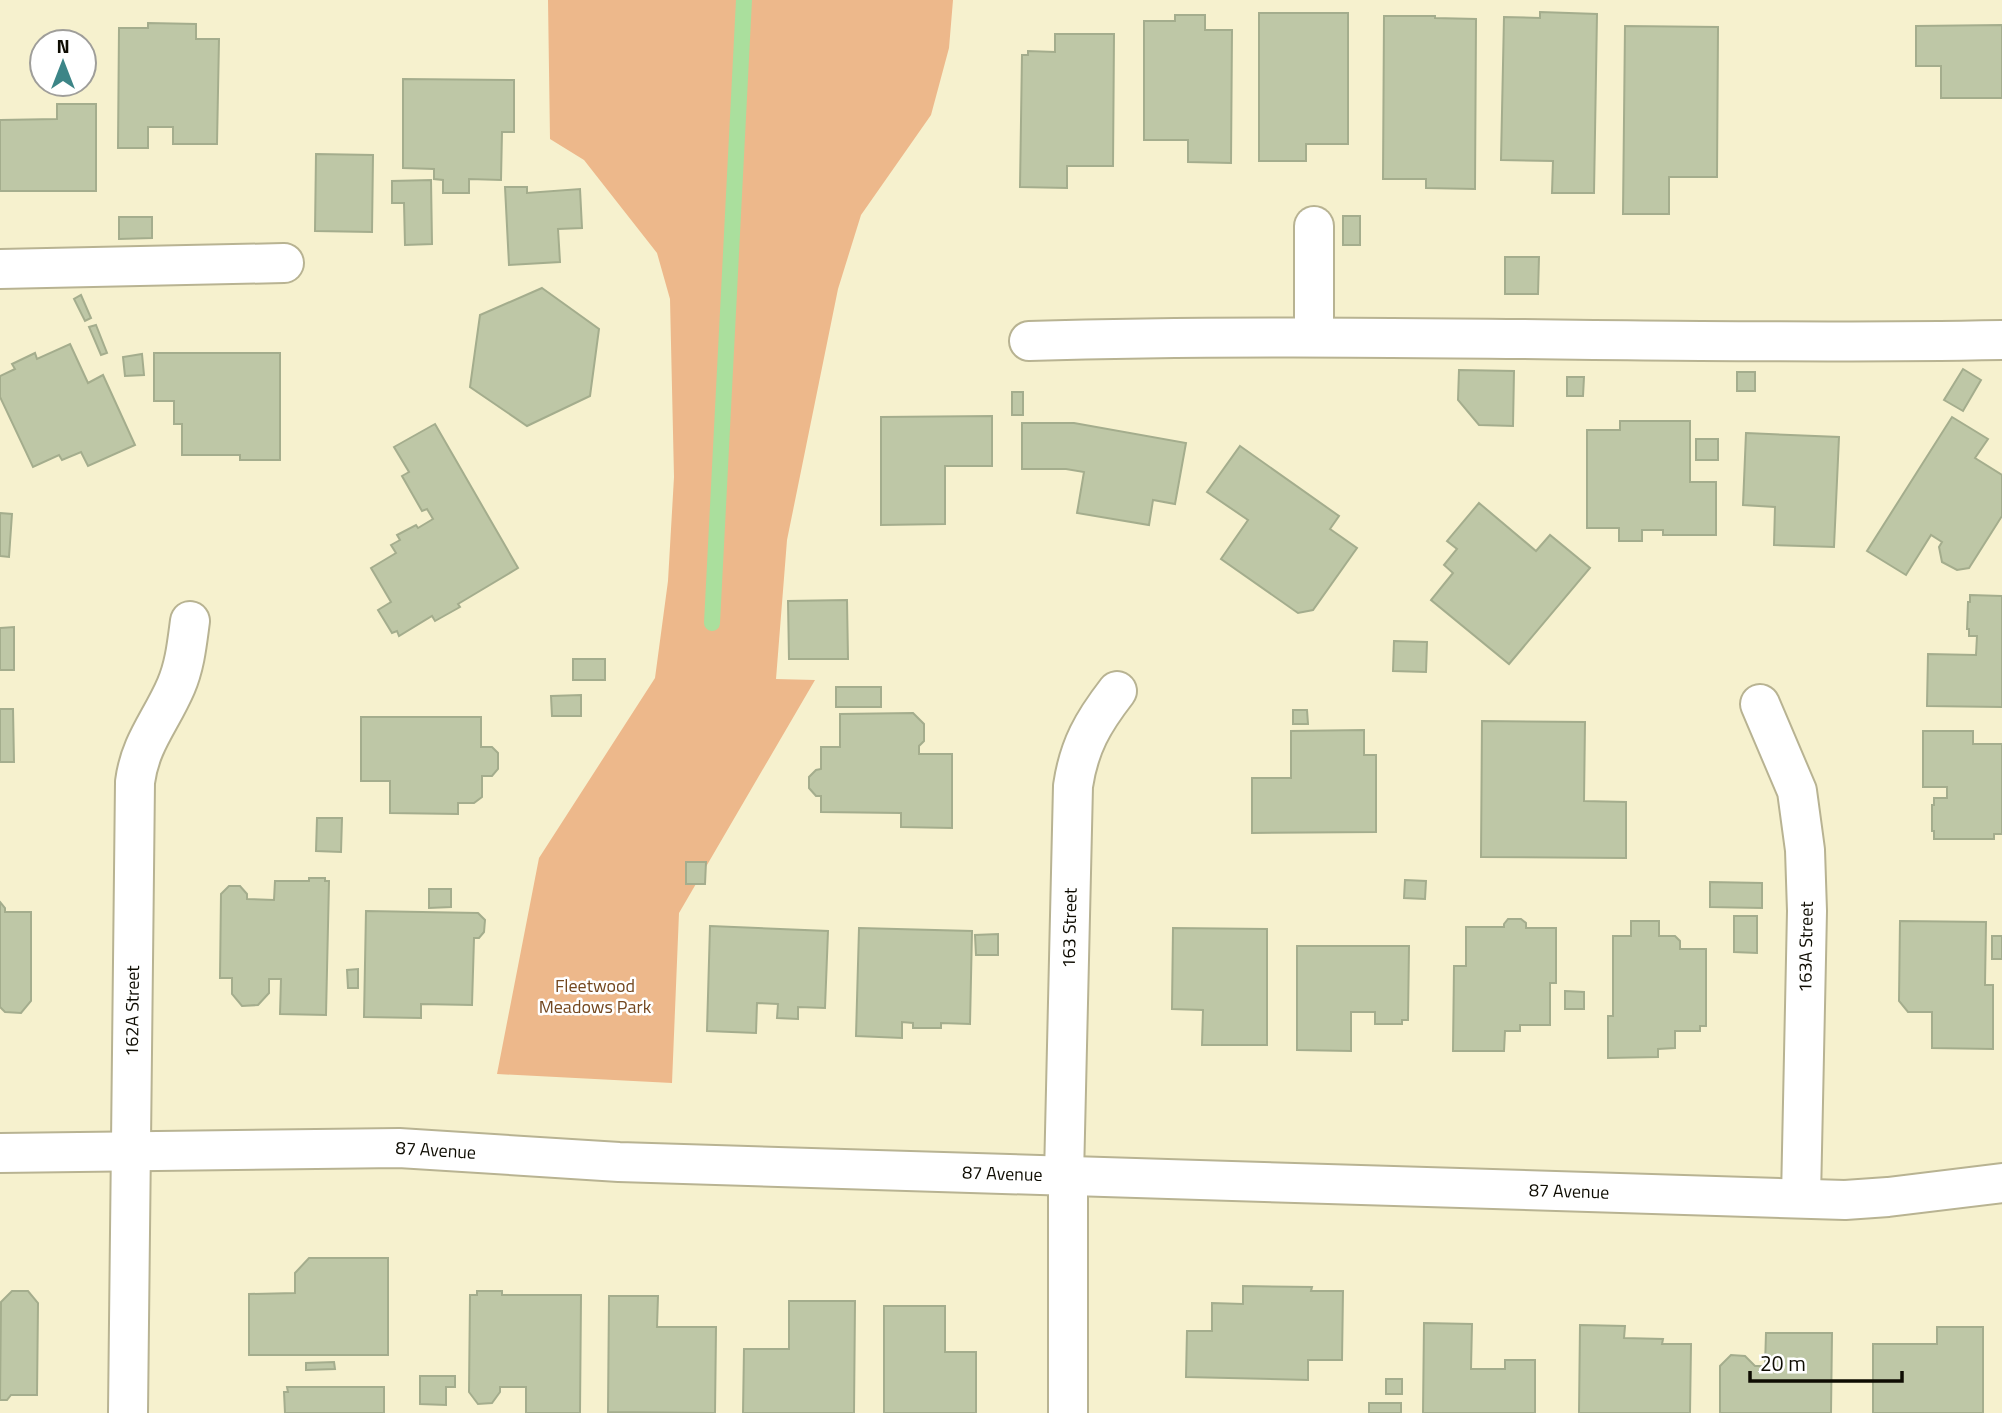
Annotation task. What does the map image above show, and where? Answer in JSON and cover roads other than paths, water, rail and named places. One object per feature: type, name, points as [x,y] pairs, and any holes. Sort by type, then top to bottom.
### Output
[{"type":"street","points":[[1314,226],[1314,337]]},
{"type":"street","points":[[0,269],[284,263]]},
{"type":"street","points":[[1029,341],[1314,337],[1822,342],[2002,340]]},
{"type":"street","name":"162A Street","points":[[128,1413],[135,782],[142,749],[177,685],[190,621]]},
{"type":"street","name":"163 Street","points":[[1068,1413],[1066,1176],[1073,786],[1087,735],[1117,691]]},
{"type":"street","name":"163A Street","points":[[1760,704],[1797,791],[1805,850],[1807,911],[1801,1198]]},
{"type":"street","name":"87 Avenue","points":[[0,1153],[373,1147],[619,1162],[1845,1199],[1877,1198],[2002,1183]]},
{"type":"waterway","points":[[712,623],[744,0]]},
{"type":"park label","name":"Fleetwood Meadows Park","points":[[595,996]]}]
